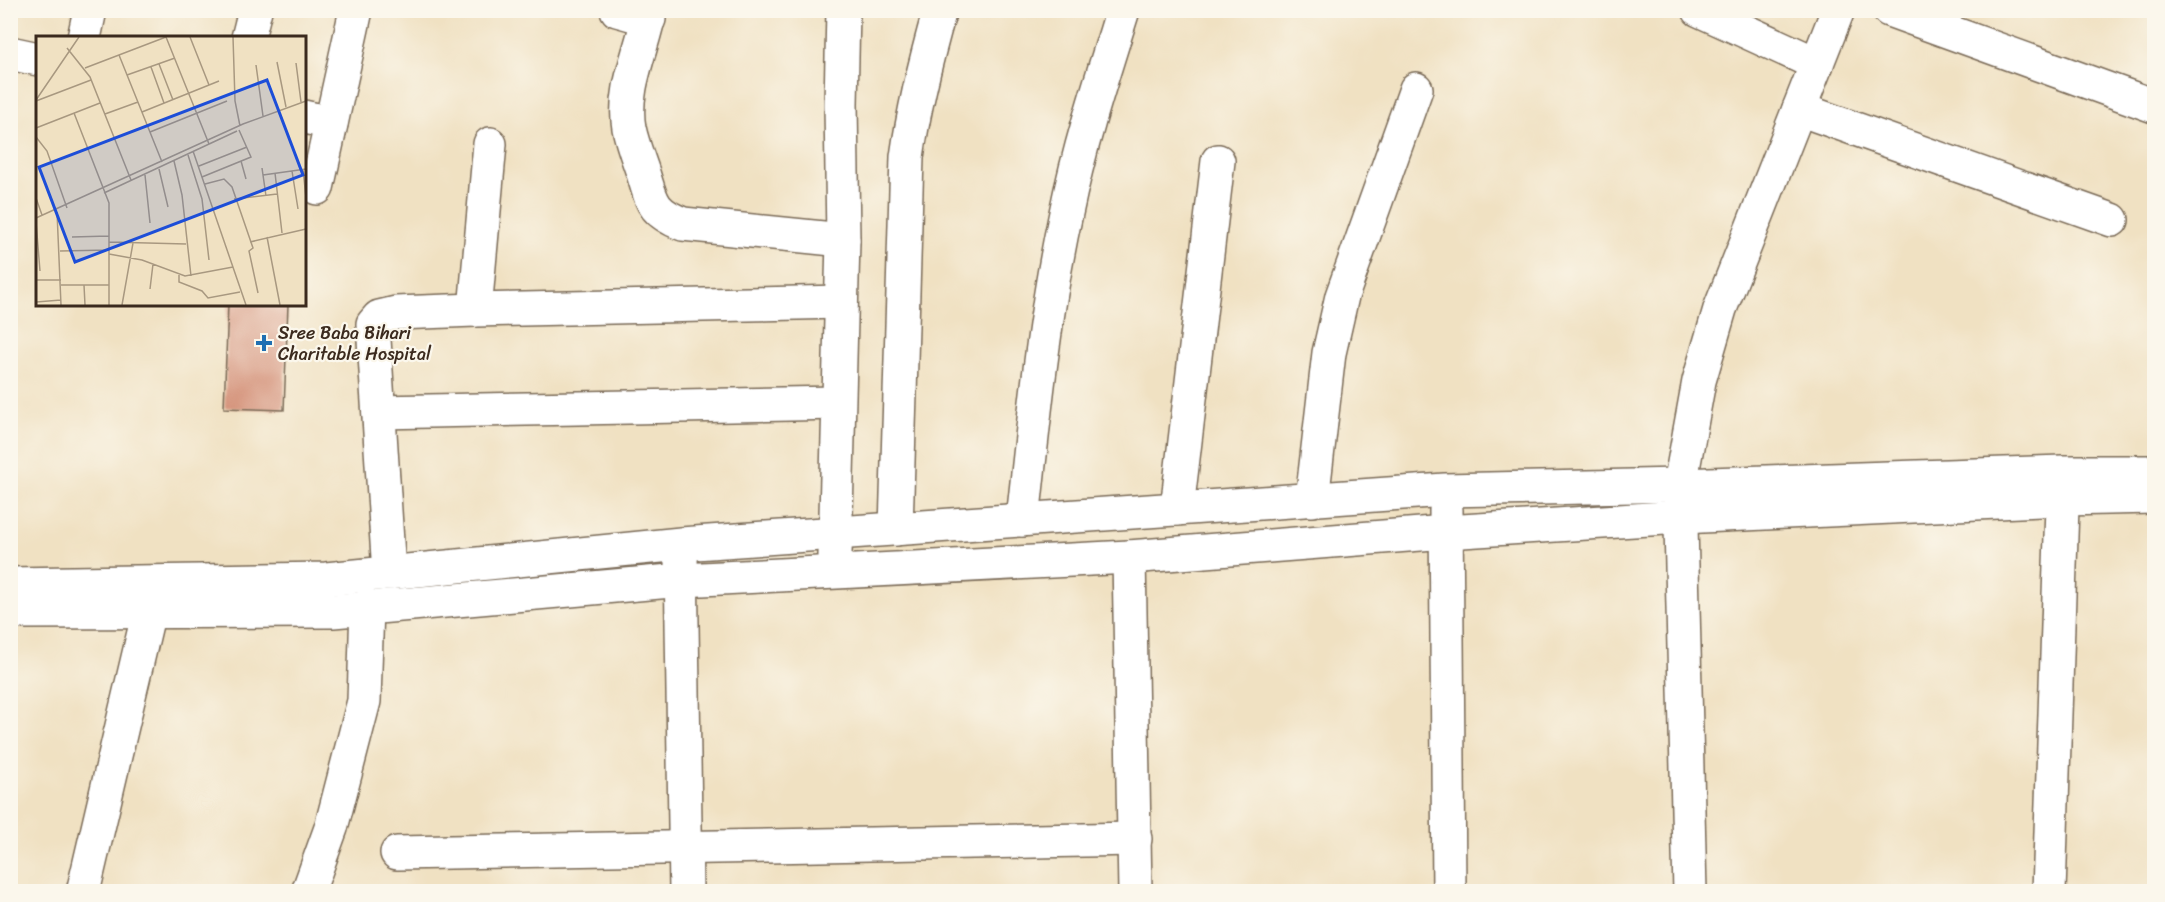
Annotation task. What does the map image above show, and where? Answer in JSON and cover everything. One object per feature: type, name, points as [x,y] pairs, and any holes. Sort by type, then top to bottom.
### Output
[{"type":"street","points":[[84,36],[90,10]]},
{"type":"street","points":[[248,36],[255,10]]},
{"type":"street","points":[[317,188],[318,120],[356,10]]},
{"type":"street","points":[[617,10],[649,15],[631,86],[628,108],[629,129],[653,204],[666,218],[683,224],[843,240]]},
{"type":"street","points":[[835,572],[834,534],[843,240],[841,104],[843,10]]},
{"type":"street","points":[[896,529],[907,157],[912,120],[940,10]]},
{"type":"street","points":[[1023,520],[1040,364],[1066,213],[1090,117],[1123,10]]},
{"type":"street","points":[[1699,10],[1817,64]]},
{"type":"street","points":[[1690,891],[1681,501],[1699,381],[1720,309],[1838,10]]},
{"type":"street","points":[[1889,10],[2154,106]]},
{"type":"street","points":[[10,53],[36,59]]},
{"type":"street","points":[[1312,500],[1329,353],[1342,296],[1416,89]]},
{"type":"street","points":[[1799,109],[2112,220]]},
{"type":"street","points":[[475,310],[490,144]]},
{"type":"street","points":[[1177,509],[1218,161]]},
{"type":"street","points":[[389,573],[373,324],[379,317],[396,313],[475,310],[841,302]]},
{"type":"street","points":[[379,412],[838,403]]},
{"type":"street","points":[[10,584],[326,579],[681,544],[1445,490],[1681,501],[2063,485],[2154,472]]},
{"type":"street","points":[[2063,485],[2154,497]]},
{"type":"street","points":[[2049,891],[2063,485]]},
{"type":"street","points":[[1445,490],[1449,891]]},
{"type":"street","points":[[10,612],[333,610],[682,580],[1129,557],[1446,532],[1681,501]]},
{"type":"street","points":[[681,544],[686,891]]},
{"type":"street","points":[[1129,557],[1135,891]]},
{"type":"street","points":[[308,891],[331,828],[364,701],[367,606]]},
{"type":"street","points":[[83,891],[149,611]]},
{"type":"street","points":[[397,853],[1135,839]]},
{"type":"building","points":[[228,306],[288,306],[284,410],[224,408]]},
{"type":"place","name":"Sree Baba Bihari Charitable Hospital","points":[[264,343]]}]
